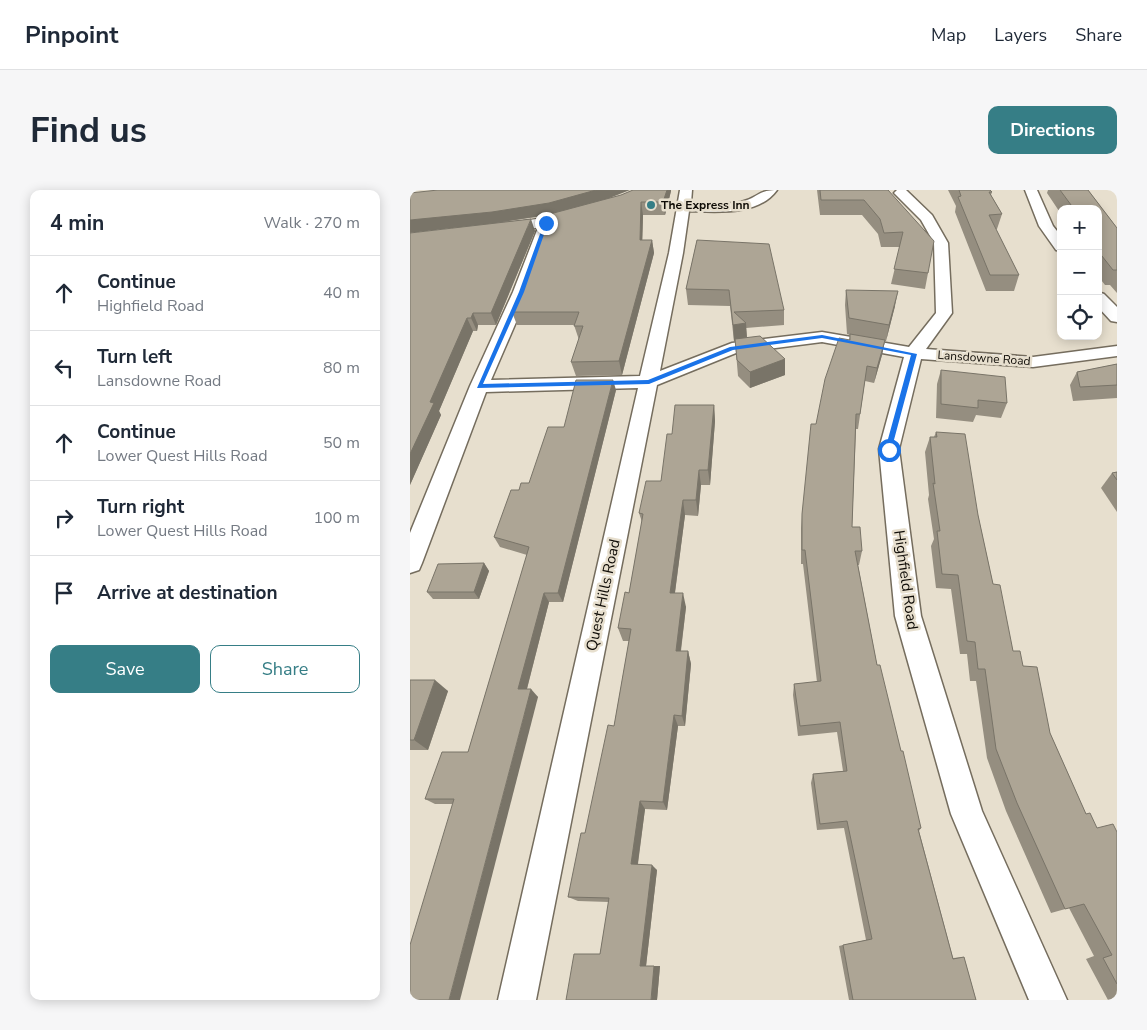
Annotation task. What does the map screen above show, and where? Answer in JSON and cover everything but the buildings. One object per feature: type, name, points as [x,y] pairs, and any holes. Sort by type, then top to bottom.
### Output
[{"type":"street","points":[[480,231],[546,223],[591,214],[628,200],[647,190]]},
{"type":"street","points":[[685,199],[738,206],[762,199],[771,190]]},
{"type":"street","points":[[1032,190],[1046,226],[1057,241]]},
{"type":"street","name":"Highfield Road","points":[[901,193],[927,218],[941,244],[944,313],[914,354],[889,450],[908,616],[967,814],[1048,1000]]},
{"type":"street","name":"Quest Hills Road","points":[[518,1000],[649,382],[685,199]]},
{"type":"street","points":[[410,563],[479,386],[521,292],[546,223]]},
{"type":"street","points":[[1102,301],[1117,317]]},
{"type":"street","name":"Lansdowne Road","points":[[649,382],[732,348],[822,337],[914,354],[1033,362],[1117,351]]},
{"type":"street","points":[[479,386],[649,382]]},
{"type":"place","name":"The Express Inn","points":[[651,205]]},
{"type":"route","points":[[546,223],[521,292],[479,386],[649,382],[732,348],[822,337],[914,354],[889,450]]}]
